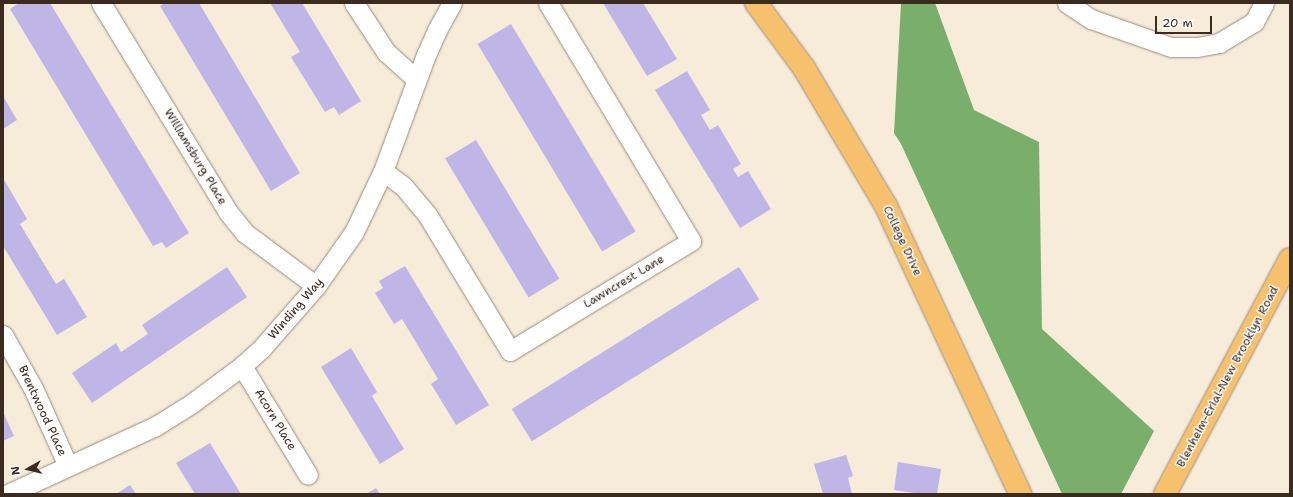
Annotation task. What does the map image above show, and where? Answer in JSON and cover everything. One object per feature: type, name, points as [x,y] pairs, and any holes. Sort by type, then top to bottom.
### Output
[{"type":"main road","name":"College Drive","points":[[756,3],[804,68],[886,206],[1020,494]]},
{"type":"main road","name":"Blenheim-Erial-New Brooklyn Road","points":[[1167,490],[1290,259]]},
{"type":"street","name":"Williamsburg Place","points":[[101,3],[236,224],[257,243],[316,286]]},
{"type":"street","points":[[354,3],[386,52],[416,79]]},
{"type":"street","name":"Winding Way","points":[[11,493],[154,427],[191,404],[242,366],[261,349],[316,286],[338,258],[354,232],[383,170],[416,79],[437,30],[452,3]]},
{"type":"street","name":"Lawncrest Lane","points":[[383,170],[404,187],[428,216],[510,351],[691,241],[548,3]]},
{"type":"street","points":[[1067,3],[1091,18],[1171,47],[1197,47],[1219,43],[1254,22],[1264,3]]},
{"type":"street","name":"Brentwood Place","points":[[3,335],[33,388],[68,466]]},
{"type":"street","name":"Acorn Place","points":[[242,366],[308,475]]},
{"type":"green space","points":[[901,3],[935,3],[974,110],[1039,142],[1042,329],[1154,431],[1121,494],[1062,494],[901,144],[894,133]]},
{"type":"building","points":[[19,3],[50,3],[189,233],[166,248],[162,242],[153,246],[10,9]]},
{"type":"building","points":[[165,3],[199,3],[300,173],[271,191],[160,6]]},
{"type":"building","points":[[270,3],[302,3],[361,101],[339,115],[334,107],[325,112],[291,57],[300,52]]},
{"type":"building","points":[[603,3],[643,3],[677,59],[647,76]]},
{"type":"building","points":[[511,24],[636,231],[602,252],[478,44]]},
{"type":"building","points":[[687,71],[710,110],[701,115],[710,130],[718,125],[741,164],[733,169],[738,177],[748,171],[771,209],[740,228],[655,90]]},
{"type":"building","points":[[3,96],[17,120],[3,129]]},
{"type":"building","points":[[476,140],[559,279],[529,297],[445,159]]},
{"type":"building","points":[[3,178],[27,219],[20,224],[56,284],[64,279],[87,317],[57,335],[3,246]]},
{"type":"building","points":[[405,266],[489,405],[456,425],[431,384],[438,379],[402,319],[394,324],[375,293],[383,288],[379,281]]},
{"type":"building","points":[[227,267],[247,297],[92,403],[72,373],[116,343],[121,352],[148,334],[142,325]]},
{"type":"building","points":[[739,267],[759,299],[532,441],[512,409]]},
{"type":"building","points":[[351,348],[377,392],[372,396],[404,449],[380,464],[321,367]]},
{"type":"building","points":[[3,412],[14,436],[3,441]]},
{"type":"building","points":[[210,443],[241,494],[195,494],[176,463]]},
{"type":"building","points":[[846,455],[853,476],[848,478],[852,494],[823,494],[814,464]]},
{"type":"building","points":[[898,462],[941,469],[937,494],[921,494],[894,490]]},
{"type":"building","points":[[130,485],[136,494],[116,494]]},
{"type":"building","points":[[376,488],[380,494],[366,494]]}]
